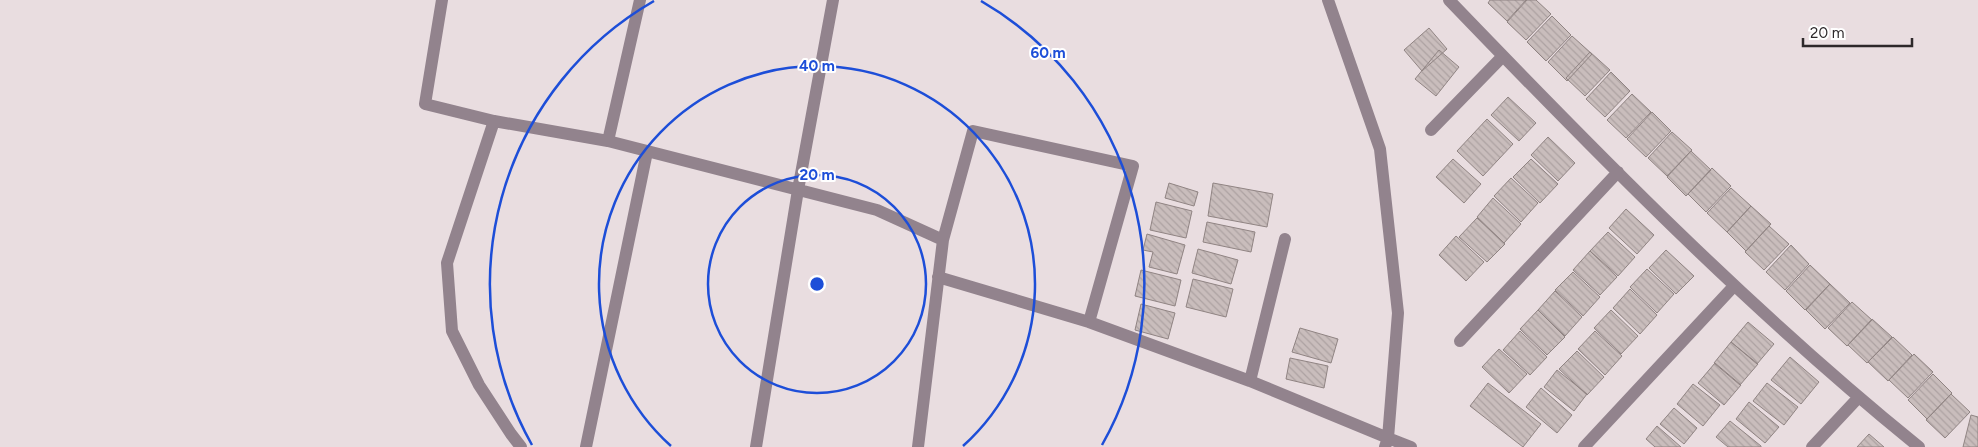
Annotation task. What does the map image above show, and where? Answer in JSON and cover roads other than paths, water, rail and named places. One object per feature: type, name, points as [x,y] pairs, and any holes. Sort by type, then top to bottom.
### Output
[{"type":"street","points":[[442,0],[425,104],[494,121],[608,141],[877,210],[943,240]]},
{"type":"street","points":[[608,141],[640,0]]},
{"type":"street","points":[[756,447],[798,190],[832,0]]},
{"type":"street","points":[[1328,0],[1380,149],[1398,313],[1387,443]]},
{"type":"street","points":[[1449,0],[1618,172],[1734,286],[1858,398],[1919,447]]},
{"type":"street","points":[[1431,130],[1503,56]]},
{"type":"street","points":[[494,121],[447,263],[452,330],[479,385],[521,447]]},
{"type":"street","points":[[918,447],[943,240],[973,131],[1133,166],[1089,322]]},
{"type":"street","points":[[586,447],[647,152]]},
{"type":"street","points":[[1460,341],[1618,172]]},
{"type":"street","points":[[1250,381],[1285,239]]},
{"type":"street","points":[[938,277],[1089,322],[1250,381],[1387,443],[1411,447]]},
{"type":"street","points":[[1584,447],[1734,286]]},
{"type":"street","points":[[1812,447],[1858,398]]}]
